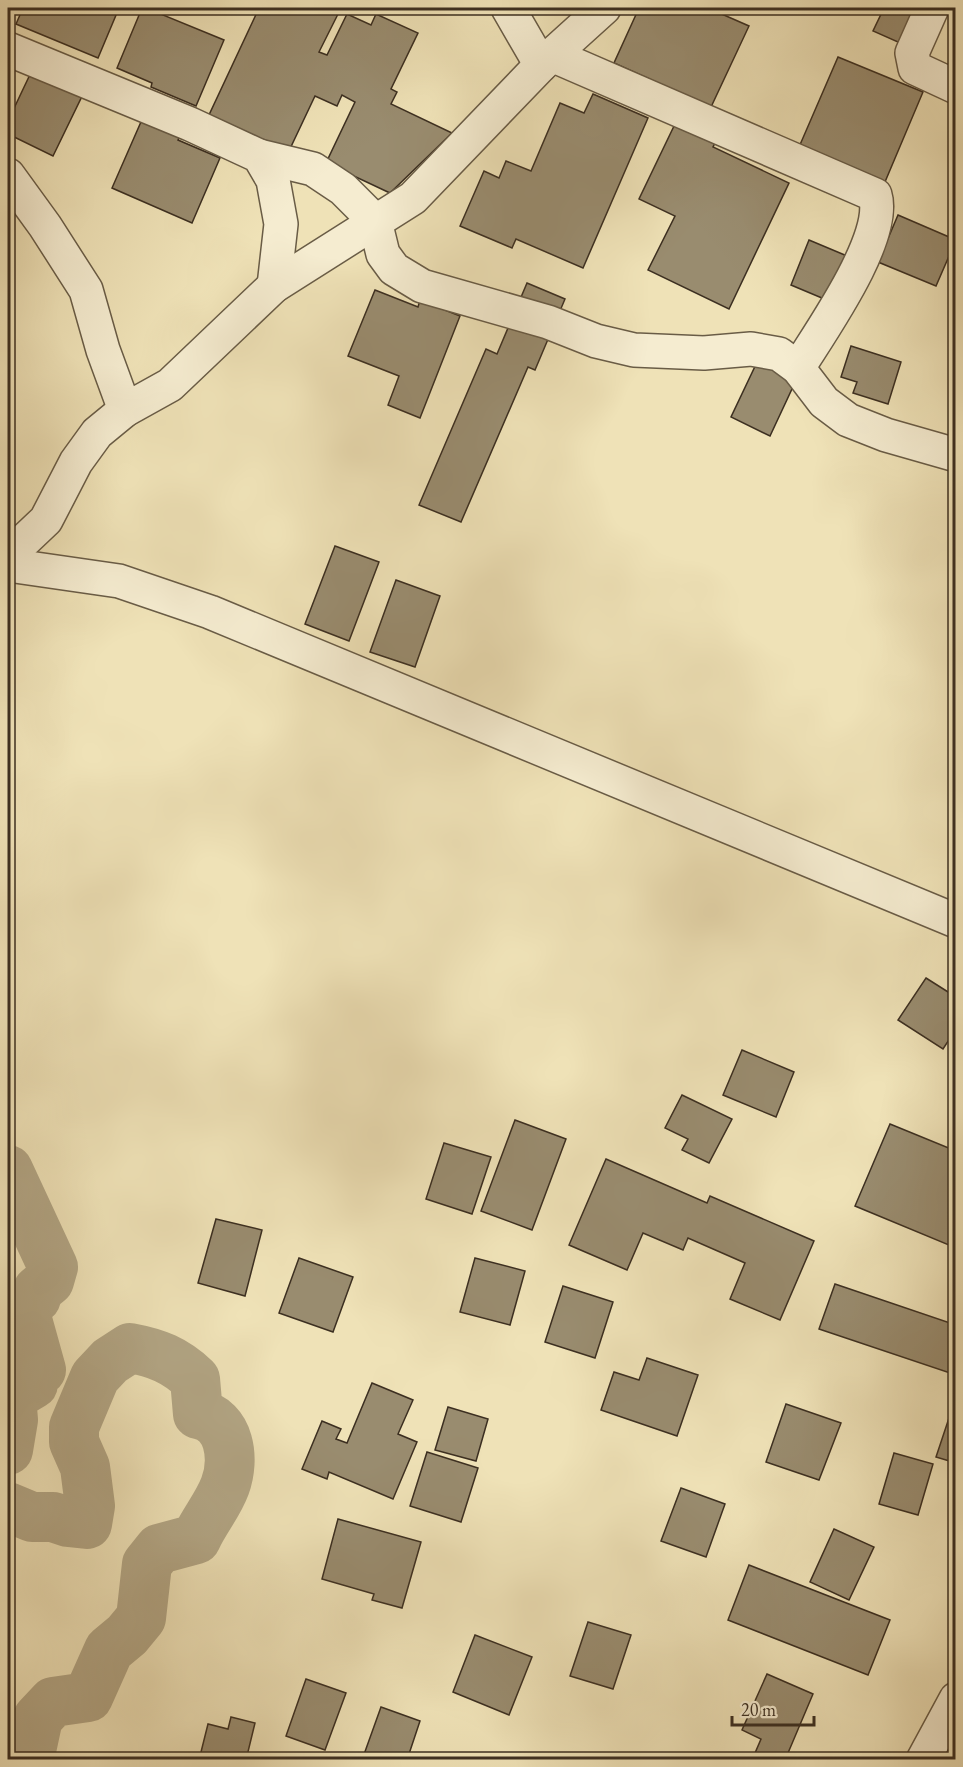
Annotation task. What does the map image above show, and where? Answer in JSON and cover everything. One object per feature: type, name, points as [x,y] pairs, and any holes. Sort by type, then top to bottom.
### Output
[{"type":"street","points":[[508,8],[546,60],[875,195],[879,208],[872,235],[846,291],[798,368]]},
{"type":"street","points":[[8,556],[46,520],[76,462],[97,432],[125,410],[170,385],[274,286],[413,198],[546,60],[604,8]]},
{"type":"street","points":[[932,8],[912,53],[913,62],[915,68],[927,76],[956,87]]},
{"type":"street","points":[[8,49],[190,124],[259,156],[313,170],[343,189],[375,221],[383,254],[394,269],[422,285],[548,322],[596,341],[634,350],[704,353],[751,349],[779,354],[798,368],[824,402],[848,420],[886,435],[956,455]]},
{"type":"street","points":[[259,156],[273,180],[282,224],[274,286]]},
{"type":"street","points":[[8,175],[45,226],[86,290],[103,350],[125,410]]},
{"type":"street","points":[[8,565],[119,581],[210,612],[956,921]]},
{"type":"street","points":[[923,1760],[956,1699]]},
{"type":"building","points":[[23,8],[119,8],[98,58],[16,24]]},
{"type":"building","points":[[142,8],[161,8],[158,13],[224,40],[196,106],[151,87],[152,83],[117,68]]},
{"type":"building","points":[[259,8],[341,8],[319,52],[327,55],[347,14],[371,25],[376,14],[418,33],[391,89],[397,92],[391,104],[452,133],[390,193],[326,163],[355,102],[342,95],[337,106],[315,96],[288,153],[209,115]]},
{"type":"building","points":[[639,8],[708,8],[749,26],[711,107],[614,63]]},
{"type":"building","points":[[884,8],[934,8],[916,50],[873,31]]},
{"type":"building","points":[[838,57],[923,92],[882,189],[796,154]]},
{"type":"building","points":[[35,64],[86,88],[53,156],[8,134],[8,121]]},
{"type":"building","points":[[593,94],[648,118],[583,268],[516,239],[512,248],[460,226],[484,171],[499,178],[506,161],[531,171],[560,103],[584,113]]},
{"type":"building","points":[[144,115],[182,131],[178,140],[220,158],[192,223],[112,188]]},
{"type":"building","points":[[675,124],[715,143],[713,147],[789,183],[729,309],[648,270],[675,216],[639,199]]},
{"type":"building","points":[[898,215],[956,240],[936,286],[878,262]]},
{"type":"building","points":[[809,240],[847,256],[829,301],[791,285]]},
{"type":"building","points":[[527,283],[565,299],[535,370],[528,367],[461,522],[419,505],[486,349],[497,354]]},
{"type":"building","points":[[375,290],[418,307],[420,300],[460,316],[420,418],[388,405],[399,376],[348,356]]},
{"type":"building","points":[[851,346],[901,362],[888,404],[853,393],[857,382],[841,377]]},
{"type":"building","points":[[759,358],[798,376],[770,436],[731,417]]},
{"type":"building","points":[[335,546],[379,562],[349,641],[305,624]]},
{"type":"building","points":[[396,580],[440,596],[415,667],[370,652]]},
{"type":"building","points":[[926,978],[956,997],[956,1029],[943,1049],[898,1020]]},
{"type":"building","points":[[742,1050],[794,1072],[776,1117],[723,1095]]},
{"type":"building","points":[[682,1095],[732,1119],[709,1163],[682,1150],[688,1139],[665,1128]]},
{"type":"building","points":[[515,1120],[566,1139],[532,1230],[481,1211]]},
{"type":"building","points":[[890,1124],[956,1151],[956,1248],[855,1206]]},
{"type":"building","points":[[444,1143],[491,1157],[472,1214],[426,1199]]},
{"type":"building","points":[[606,1159],[707,1203],[710,1196],[814,1241],[780,1320],[730,1299],[745,1263],[688,1238],[683,1250],[643,1233],[627,1270],[569,1245]]},
{"type":"building","points":[[216,1219],[262,1230],[245,1296],[198,1283]]},
{"type":"building","points":[[299,1258],[353,1277],[333,1332],[279,1313]]},
{"type":"building","points":[[475,1258],[525,1271],[510,1325],[460,1312]]},
{"type":"building","points":[[835,1284],[956,1325],[956,1375],[819,1329]]},
{"type":"building","points":[[563,1286],[613,1302],[595,1358],[545,1342]]},
{"type":"building","points":[[647,1358],[698,1375],[677,1436],[601,1410],[614,1372],[639,1380]]},
{"type":"building","points":[[372,1383],[413,1400],[398,1434],[417,1442],[393,1499],[329,1472],[327,1479],[302,1469],[322,1421],[341,1429],[336,1439],[347,1443]]},
{"type":"building","points":[[956,1400],[956,1463],[936,1457]]},
{"type":"building","points":[[786,1404],[841,1423],[819,1480],[766,1462]]},
{"type":"building","points":[[448,1407],[488,1419],[476,1461],[435,1450]]},
{"type":"building","points":[[427,1452],[478,1468],[461,1522],[410,1506]]},
{"type":"building","points":[[894,1453],[933,1464],[918,1515],[879,1504]]},
{"type":"building","points":[[681,1488],[725,1504],[706,1557],[661,1541]]},
{"type":"building","points":[[338,1519],[421,1542],[402,1608],[372,1600],[374,1594],[322,1579]]},
{"type":"building","points":[[834,1529],[874,1547],[849,1600],[810,1582]]},
{"type":"building","points":[[749,1565],[890,1620],[868,1675],[728,1620]]},
{"type":"building","points":[[588,1622],[631,1635],[613,1689],[570,1676]]},
{"type":"building","points":[[475,1635],[532,1657],[509,1715],[453,1692]]},
{"type":"building","points":[[767,1674],[813,1694],[788,1753],[793,1755],[791,1760],[752,1760],[761,1739],[742,1730]]},
{"type":"building","points":[[306,1679],[346,1693],[325,1750],[286,1736]]},
{"type":"building","points":[[381,1707],[420,1721],[407,1760],[362,1760]]},
{"type":"building","points":[[231,1717],[255,1723],[246,1760],[199,1760],[208,1724],[228,1729]]},
{"type":"waterway","points":[[8,1170],[53,1267],[49,1281],[38,1290],[36,1298],[26,1303],[26,1316],[41,1370],[34,1374],[33,1384],[11,1397],[13,1420],[8,1450]]},
{"type":"waterway","points":[[8,1507],[32,1517],[53,1517],[68,1522],[87,1524],[90,1506],[85,1467],[74,1442],[74,1427],[95,1377],[110,1361],[130,1348],[165,1358],[195,1379],[198,1414],[209,1417],[217,1424],[227,1442],[230,1464],[225,1486],[196,1539],[159,1549],[147,1564],[141,1618],[127,1635],[109,1650],[88,1697],[53,1702],[38,1718],[29,1760]]}]
